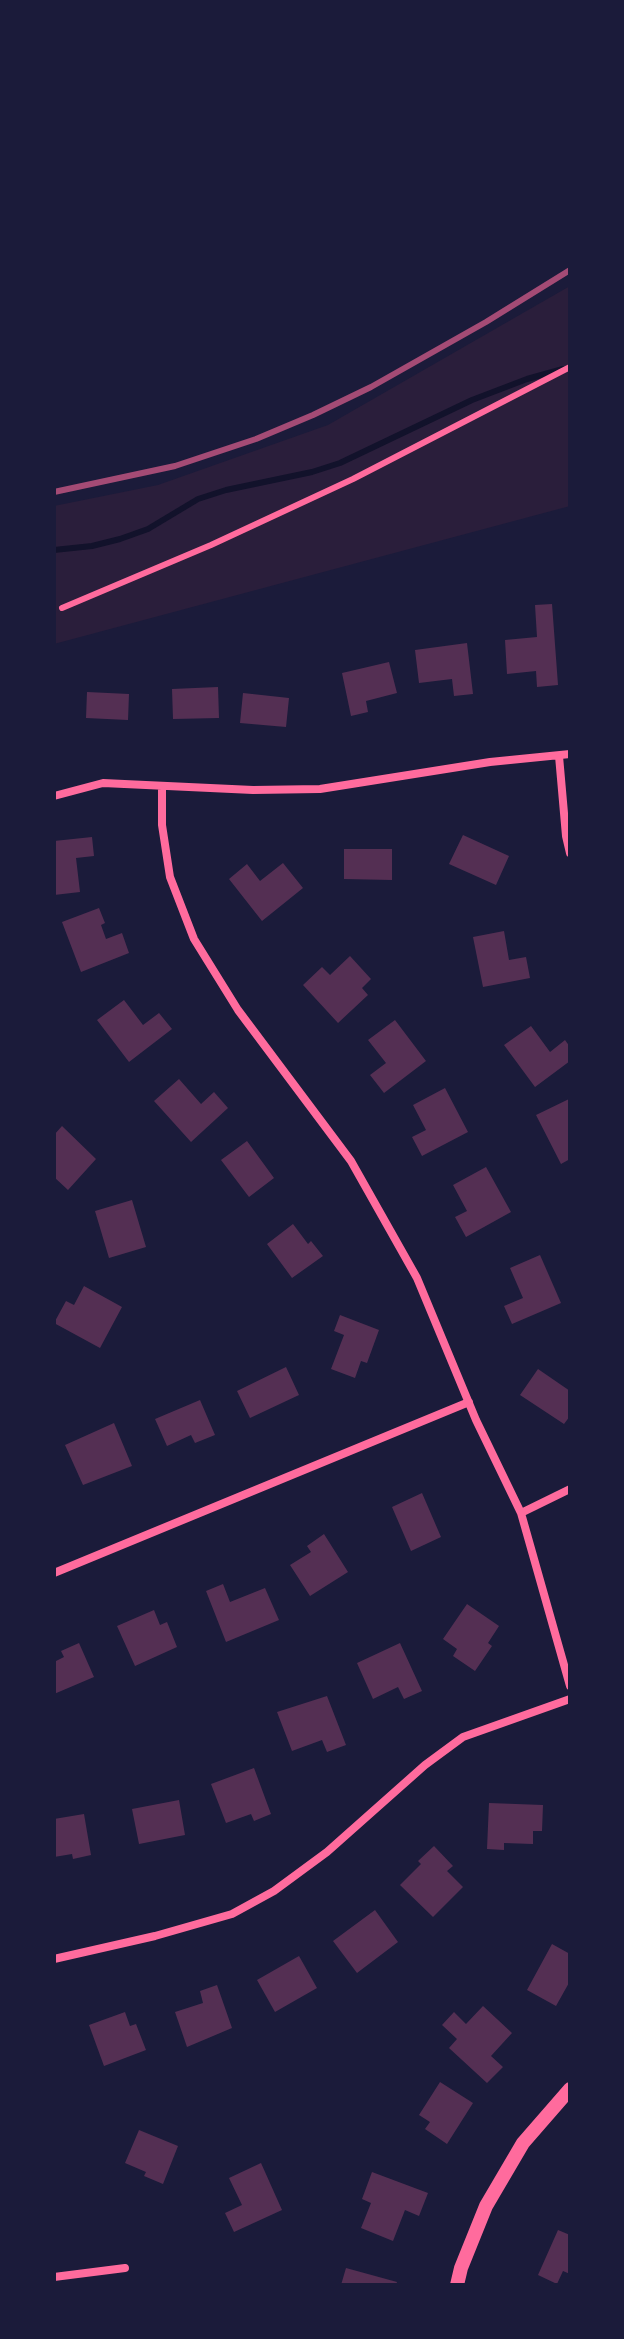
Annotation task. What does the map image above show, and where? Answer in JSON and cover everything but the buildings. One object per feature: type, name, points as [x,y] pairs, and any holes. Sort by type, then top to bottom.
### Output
[{"type":"street","points":[[54,796],[103,783],[253,790],[320,789],[490,762],[570,754]]},
{"type":"street","points":[[559,756],[570,853]]},
{"type":"street","points":[[162,786],[162,825],[170,877],[194,939],[238,1010],[351,1161],[417,1278],[469,1402],[521,1513],[570,1686]]},
{"type":"street","points":[[54,1573],[469,1402]]},
{"type":"street","points":[[521,1513],[570,1489]]},
{"type":"street","points":[[54,1959],[155,1936],[232,1914],[274,1891],[327,1852],[425,1765],[463,1737],[570,1699]]},
{"type":"street","points":[[457,2285],[486,2206],[523,2143],[570,2089]]},
{"type":"street","points":[[54,2277],[125,2268]]},
{"type":"lane","points":[[62,608],[211,545],[353,479],[570,367]]},
{"type":"shaded area","points":[[570,286],[570,506],[54,644],[54,506],[158,485],[328,425]]},
{"type":"waterway","points":[[54,550],[120,539],[148,529],[198,499],[340,463],[472,400],[563,369]]},
{"type":"railway","points":[[54,492],[175,466],[256,439],[313,415],[371,387],[570,270]]}]
